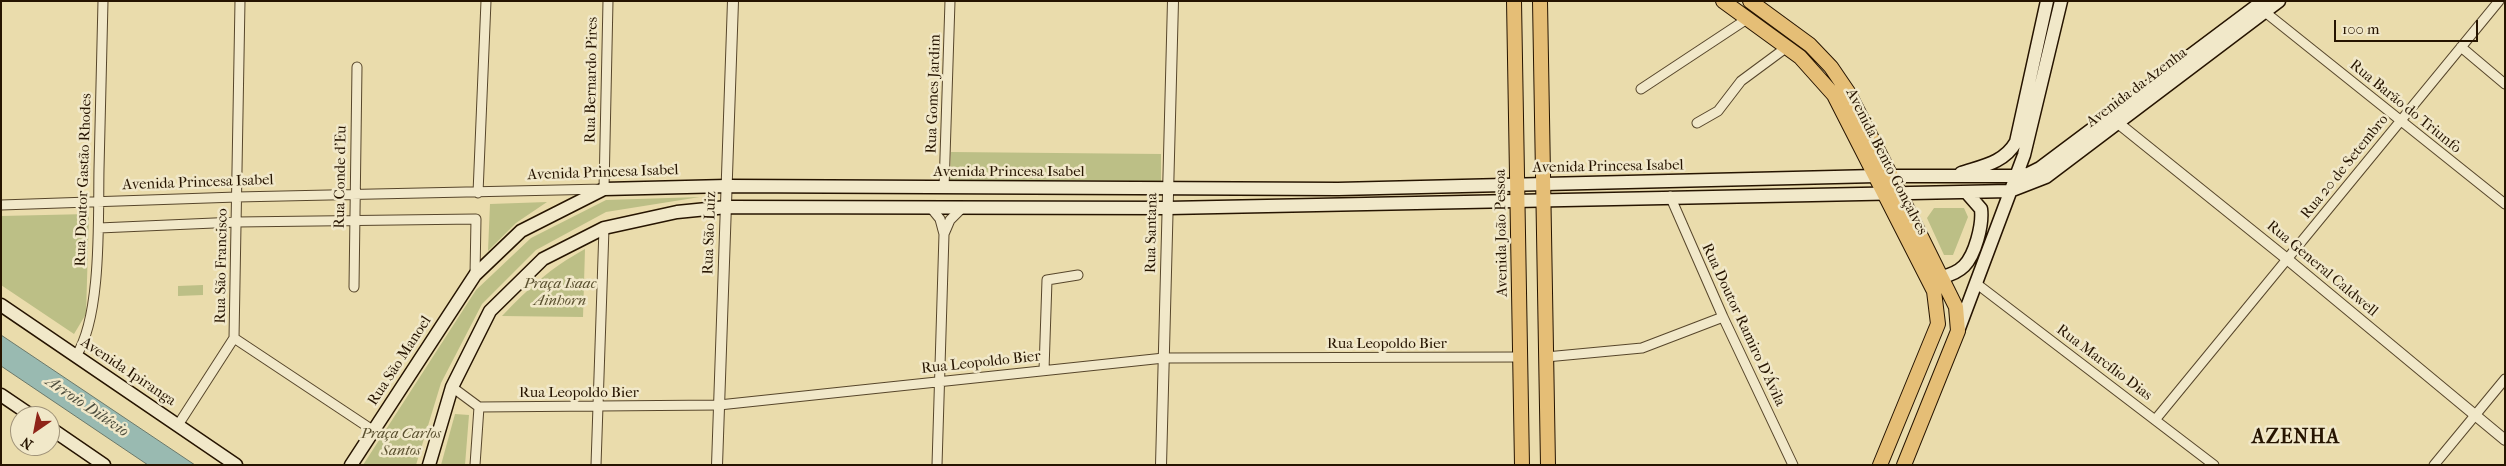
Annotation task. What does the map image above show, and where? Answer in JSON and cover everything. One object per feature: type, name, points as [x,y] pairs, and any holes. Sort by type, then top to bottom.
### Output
[{"type":"main road","name":"Avenida João Pessoa","points":[[1514,1],[1522,465]]},
{"type":"main road","points":[[1540,1],[1548,465]]},
{"type":"main road","name":"Avenida Bento Gonçalves","points":[[1723,1],[1786,47],[1818,75],[1834,95],[1934,291],[1938,324],[1880,465]]},
{"type":"main road","name":"Avenida Bento Gonçalves","points":[[1750,1],[1810,45],[1832,67],[1848,92],[1892,176],[1956,307],[1958,331]]},
{"type":"main road","points":[[1949,177],[1999,160],[2012,150],[2016,142],[2047,1]]},
{"type":"main road","points":[[1904,465],[1977,284],[2024,155],[2061,1]]},
{"type":"main road","name":"Avenida da Azenha","points":[[2016,176],[2028,174],[2040,168],[2264,7],[2279,1]]},
{"type":"main road","name":"Avenida da Azenha","points":[[2010,191],[2046,177],[2118,123],[2264,7]]},
{"type":"main road","name":"Avenida Princesa Isabel","points":[[604,189],[727,186],[1168,189],[1518,186],[1876,176],[2016,176]]},
{"type":"main road","name":"Rua São Manoel","points":[[351,465],[475,275],[521,231],[604,189]]},
{"type":"main road","name":"Avenida Princesa Isabel","points":[[604,228],[677,212],[727,207],[1168,208],[1518,203],[1670,196],[2010,191]]},
{"type":"main road","points":[[1942,277],[1957,272],[1964,266],[1980,230],[1981,210],[1967,193]]},
{"type":"main road","points":[[429,465],[452,388],[490,312],[543,259],[604,228]]},
{"type":"main road","name":"Avenida Ipiranga","points":[[1,306],[236,465]]},
{"type":"main road","points":[[1,395],[17,406]]},
{"type":"main road","points":[[60,435],[104,465]]},
{"type":"street","name":"Rua Doutor Gastão Rhodes","points":[[76,356],[84,345],[91,317],[100,228],[103,1]]},
{"type":"street","name":"Rua São Francisco","points":[[178,426],[234,338],[240,1]]},
{"type":"street","points":[[478,193],[486,1]]},
{"type":"street","name":"Rua Bernardo Pires","points":[[604,189],[608,1]]},
{"type":"street","name":"Rua São Luiz","points":[[717,465],[733,1]]},
{"type":"street","name":"Rua Gomes Jardim","points":[[944,188],[950,1]]},
{"type":"street","name":"Rua Santana","points":[[1161,465],[1173,1]]},
{"type":"street","name":"Rua 20 de Setembro","points":[[2155,420],[2499,1]]},
{"type":"street","name":"Rua Barão do Triunfo","points":[[2264,7],[2401,121],[2505,204]]},
{"type":"street","points":[[1641,89],[1747,19]]},
{"type":"street","points":[[1697,123],[1718,111],[1741,82],[1786,47]]},
{"type":"street","points":[[2461,47],[2505,84]]},
{"type":"street","name":"Rua Conde d'Eu","points":[[354,287],[357,67]]},
{"type":"street","name":"Rua General Caldwell","points":[[2118,123],[2287,259],[2505,440]]},
{"type":"street","name":"Avenida Princesa Isabel","points":[[1,205],[237,197],[604,189]]},
{"type":"street","name":"Rua Doutor Ramiro D'Ávila","points":[[1670,196],[1723,317],[1793,465]]},
{"type":"street","points":[[931,208],[940,219],[944,234],[937,465]]},
{"type":"street","points":[[944,234],[950,220],[962,208]]},
{"type":"street","points":[[100,228],[237,222],[476,219],[475,275]]},
{"type":"street","points":[[596,465],[604,228]]},
{"type":"street","points":[[1044,370],[1047,280],[1078,275]]},
{"type":"street","name":"Rua Marcílio Dias","points":[[1977,284],[2214,465]]},
{"type":"street","points":[[1546,357],[1642,348],[1723,317]]},
{"type":"street","points":[[234,338],[374,431]]},
{"type":"street","name":"Rua Leopoldo Bier","points":[[478,407],[719,405],[940,380],[1164,358],[1520,357]]},
{"type":"street","points":[[2434,465],[2505,379]]},
{"type":"street","points":[[452,388],[478,407],[475,465]]},
{"type":"green space","points":[[951,152],[1161,154],[1161,181],[950,180]]},
{"type":"green space","name":"Praça Carlos Santos","points":[[700,197],[606,212],[536,250],[482,304],[441,383],[416,465],[363,465],[476,290],[531,238],[606,200]]},
{"type":"green space","points":[[547,202],[516,223],[488,251],[490,204]]},
{"type":"green space","points":[[1934,208],[1964,208],[1968,217],[1953,255],[1944,255],[1927,218]]},
{"type":"green space","points":[[89,214],[86,314],[74,334],[1,285],[1,216]]},
{"type":"green space","name":"Praça Isaac Ainhorn","points":[[585,249],[583,317],[502,316],[540,279]]},
{"type":"green space","points":[[203,285],[203,295],[178,296],[178,286]]},
{"type":"green space","points":[[455,414],[469,415],[465,465],[441,465]]},
{"type":"water","name":"Arroio Dilúvio","points":[[1,335],[195,465],[148,465],[1,366]]},
{"type":"district","name":"AZENHA","points":[[2296,438]]}]
